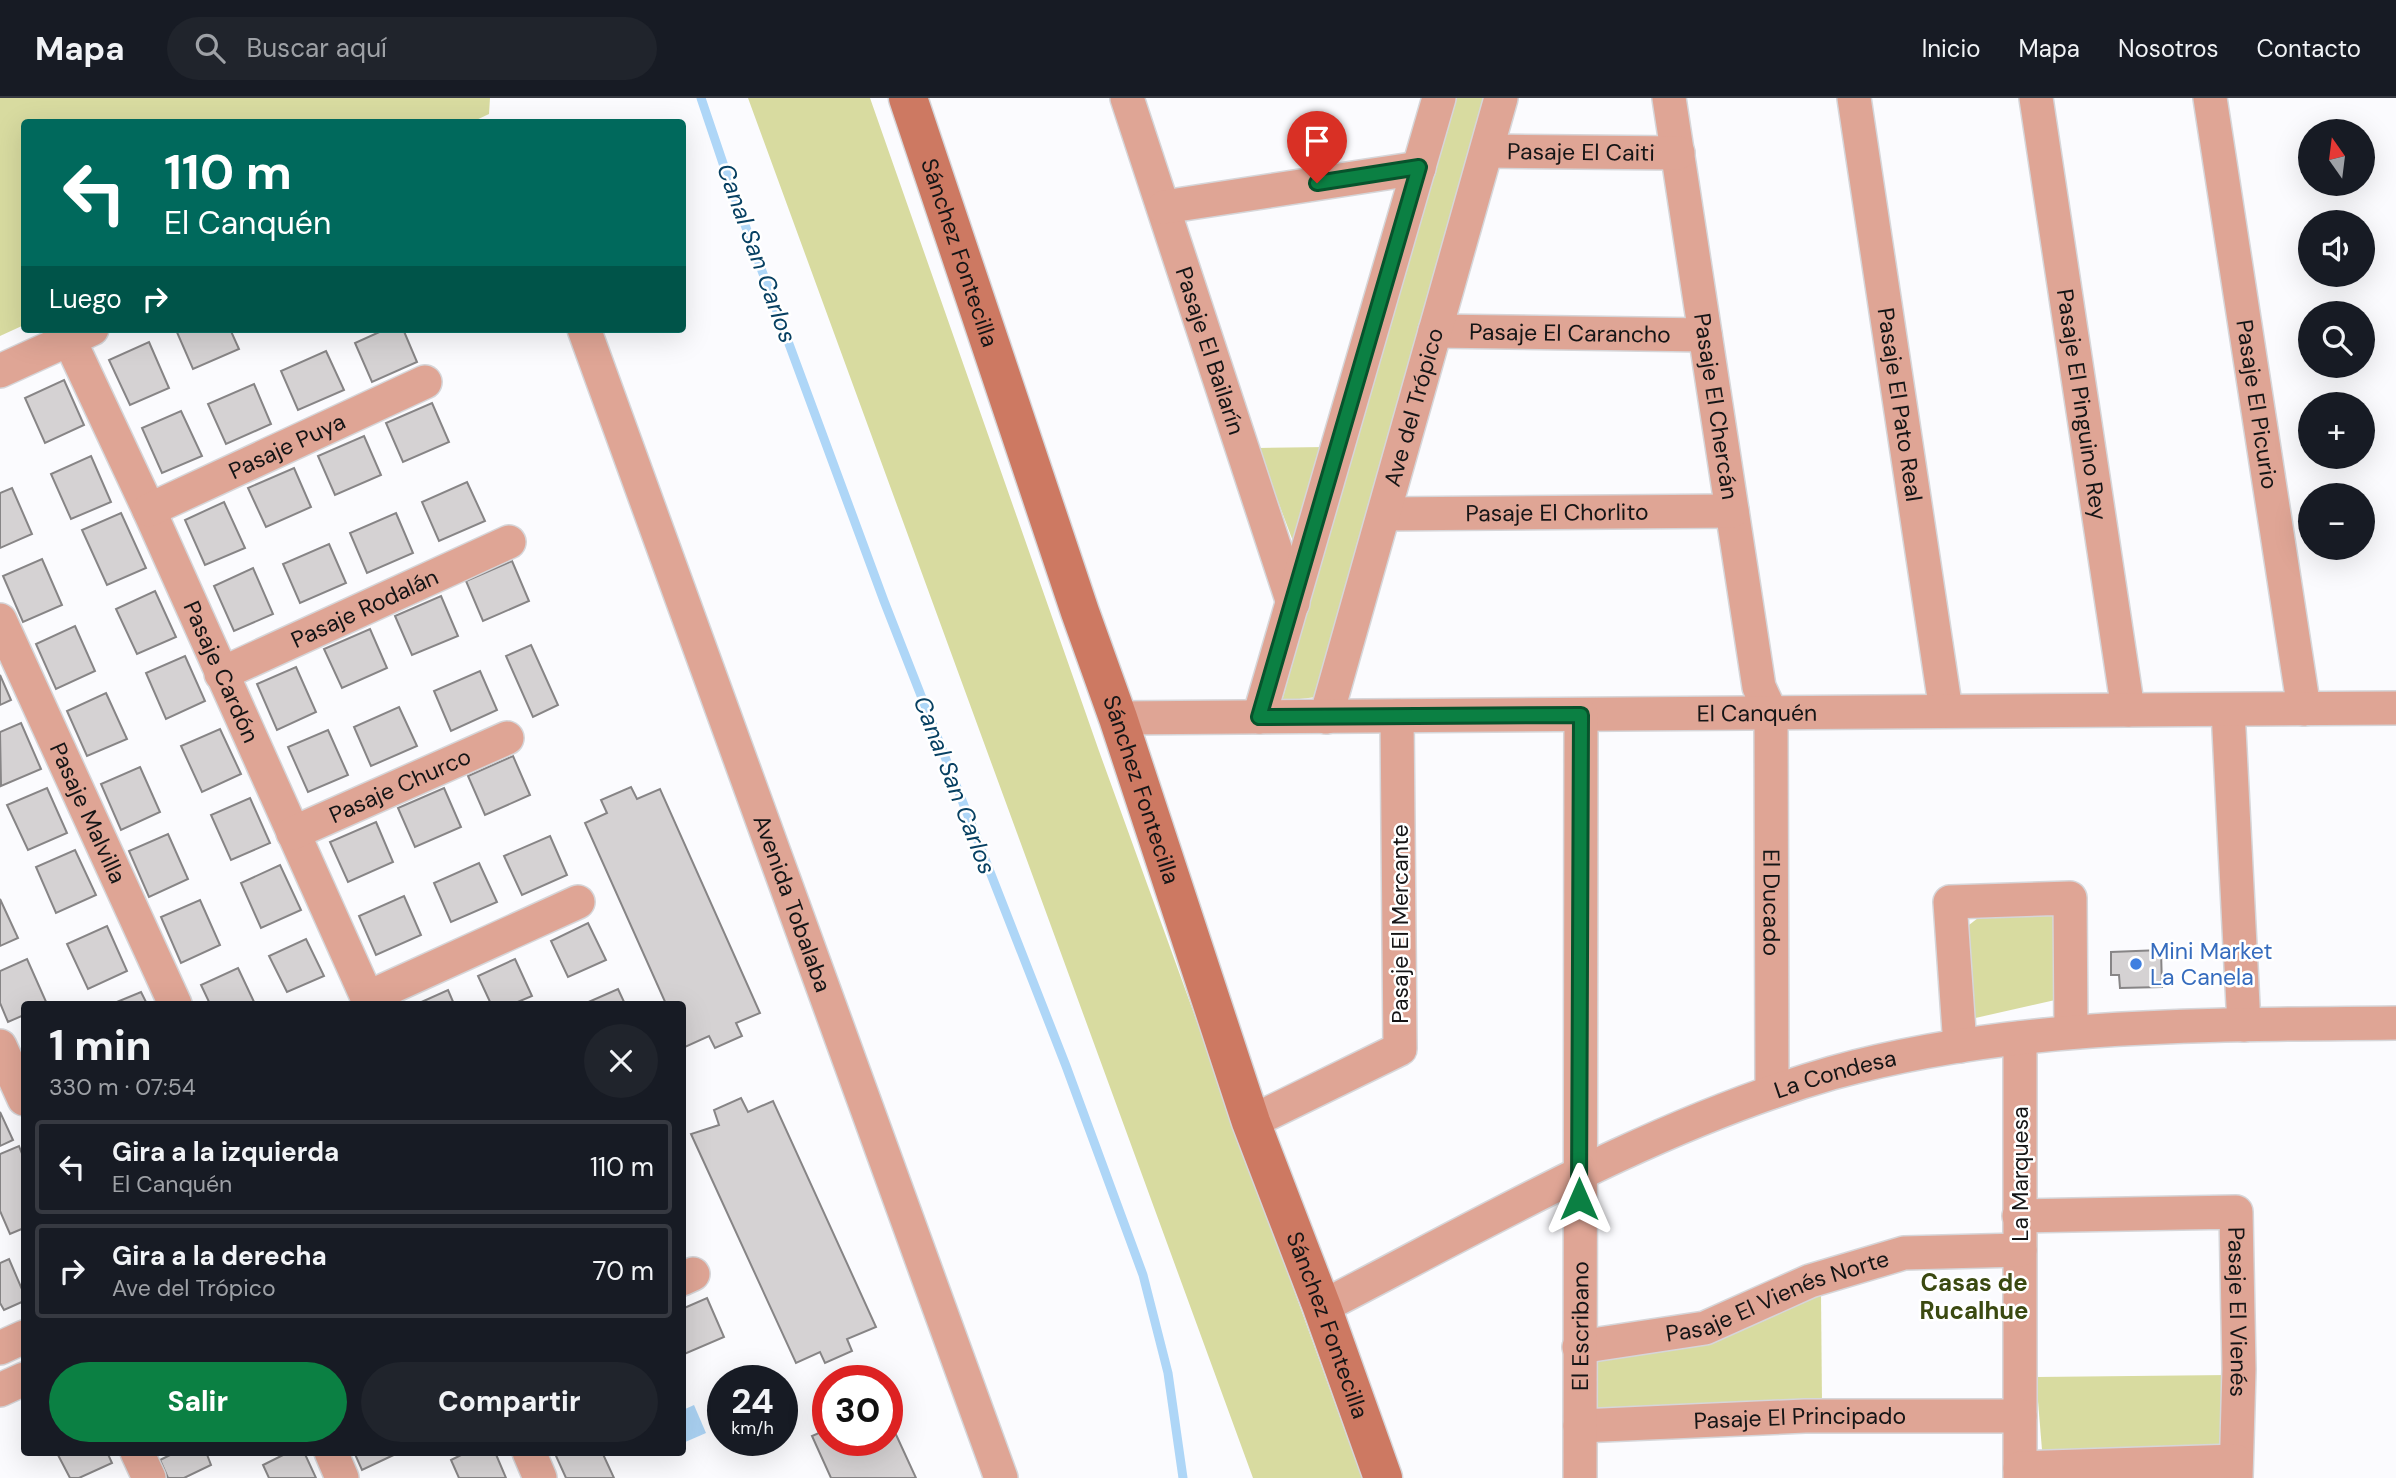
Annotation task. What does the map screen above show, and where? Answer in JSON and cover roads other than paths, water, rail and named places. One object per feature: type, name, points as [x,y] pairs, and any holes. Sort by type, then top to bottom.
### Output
[{"type":"street","name":"Sánchez Fontecilla","points":[[908,98],[1118,718],[1251,1122],[1322,1307],[1383,1478]]},
{"type":"street","name":"Pasaje El Bailarín","points":[[1127,98],[1293,603]]},
{"type":"street","points":[[1259,717],[1440,98]]},
{"type":"street","name":"Ave del Trópico","points":[[1326,716],[1502,98]]},
{"type":"street","name":"Pasaje El Chercán","points":[[1669,98],[1759,687],[1771,713]]},
{"type":"street","name":"Pasaje El Pato Real","points":[[1854,98],[1946,712]]},
{"type":"street","name":"Pasaje El Pinguino Rey","points":[[2036,98],[2128,710]]},
{"type":"street","name":"Pasaje El Picurio","points":[[2210,98],[2304,709]]},
{"type":"street","name":"Pasaje El Caiti","points":[[1487,151],[1678,153]]},
{"type":"street","points":[[1164,207],[1419,167]]},
{"type":"street","name":"Pasaje El Carancho","points":[[1435,331],[1706,335]]},
{"type":"street","name":"Avenida Tobalaba","points":[[585,333],[1001,1478]]},
{"type":"street","points":[[0,370],[81,334]]},
{"type":"street","name":"Pasaje Cardón","points":[[81,334],[149,510],[369,1001]]},
{"type":"street","name":"Pasaje Puya","points":[[149,510],[425,382]]},
{"type":"street","name":"Pasaje El Chorlito","points":[[1384,514],[1732,512]]},
{"type":"street","name":"Pasaje Rodalán","points":[[221,674],[509,542]]},
{"type":"street","name":"Pasaje Malvilla","points":[[0,620],[174,1001]]},
{"type":"street","name":"El Canquén","points":[[1118,718],[2396,708]]},
{"type":"street","points":[[2228,710],[2244,1025]]},
{"type":"street","name":"El Ducado","points":[[1771,713],[1772,1092]]},
{"type":"street","name":"El Escribano","points":[[1580,1478],[1581,715]]},
{"type":"street","name":"Pasaje El Mercante","points":[[1251,1122],[1400,1049],[1397,716]]},
{"type":"street","name":"Pasaje Churco","points":[[293,833],[507,738]]},
{"type":"street","points":[[1959,1046],[1950,902],[2070,898],[2071,1032]]},
{"type":"street","points":[[369,1001],[578,902]]},
{"type":"street","name":"La Condesa","points":[[1322,1307],[1579,1175],[1685,1124],[1833,1073],[1959,1046],[2071,1032],[2244,1025],[2396,1023]]},
{"type":"street","name":"La Marquesa","points":[[2020,1038],[2020,1473]]},
{"type":"street","points":[[0,1046],[21,1092]]},
{"type":"street","name":"Pasaje El Vienés","points":[[2020,1216],[2236,1212],[2239,1369],[2236,1469],[2020,1473]]},
{"type":"street","name":"Pasaje El Vienés Norte","points":[[1579,1347],[1705,1328],[1810,1281],[1904,1253],[2020,1250]]},
{"type":"street","points":[[0,1348],[21,1338]]},
{"type":"street","points":[[0,1390],[21,1380]]},
{"type":"street","name":"Pasaje El Principado","points":[[1580,1426],[1805,1416],[2020,1416]]},
{"type":"street","points":[[139,1456],[149,1478]]},
{"type":"street","points":[[333,1456],[342,1478]]},
{"type":"street","points":[[531,1456],[540,1478]]},
{"type":"water","points":[[694,1405],[706,1433],[686,1442],[686,1409]]},
{"type":"waterway","name":"Canal San Carlos","points":[[701,98],[731,187],[884,601],[1066,1066],[1143,1275],[1168,1373],[1183,1478]]},
{"type":"place","name":"Mini Market La Canela","points":[[2136,964]]},
{"type":"district","name":"Casas de Rucalhue","points":[[1974,1296]]}]
